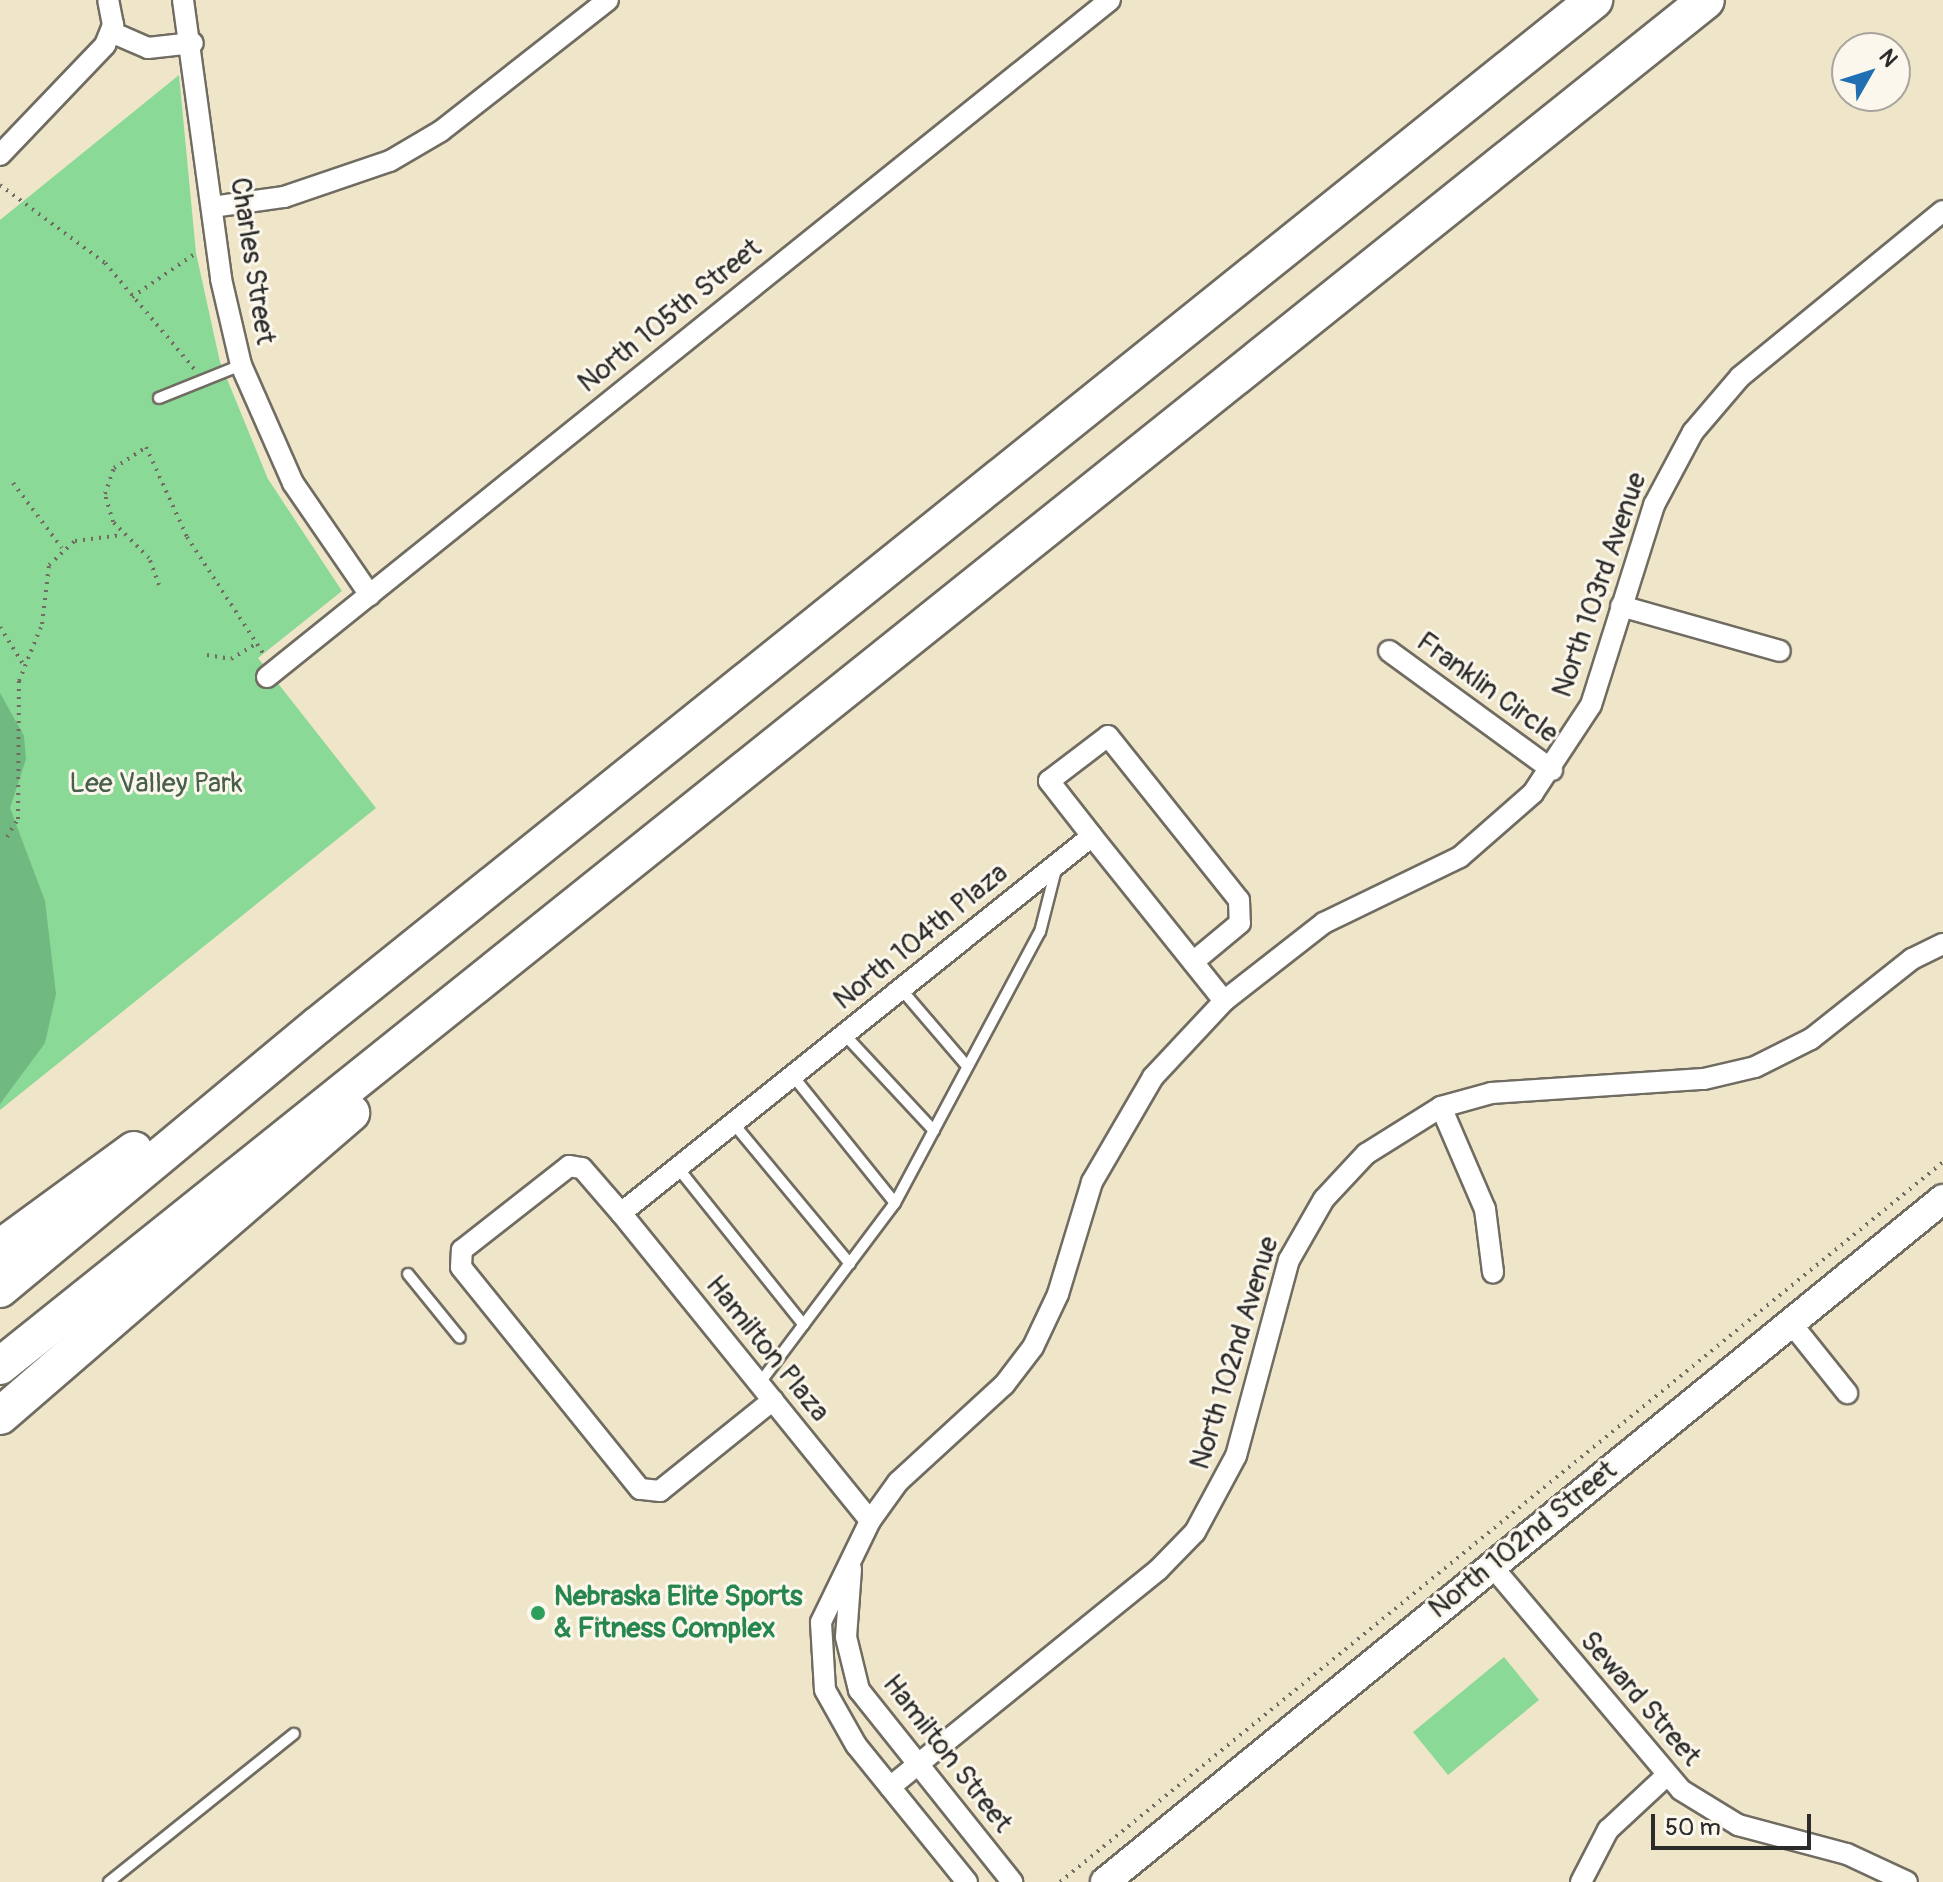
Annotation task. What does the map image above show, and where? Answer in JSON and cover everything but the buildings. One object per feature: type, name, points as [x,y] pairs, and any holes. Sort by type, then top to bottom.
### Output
[{"type":"highway","points":[[0,1289],[318,1025],[1594,0]]},
{"type":"highway","points":[[0,1366],[562,921],[1706,0]]},
{"type":"highway","points":[[0,1416],[562,921]]},
{"type":"highway","points":[[0,1248],[318,1025]]},
{"type":"main road","name":"North 102nd Street","points":[[1105,1882],[1943,1199]]},
{"type":"street","points":[[0,155],[79,77],[111,32],[108,0]]},
{"type":"street","name":"Charles Street","points":[[183,0],[193,43],[212,207],[241,365],[293,483],[370,595]]},
{"type":"street","points":[[212,207],[284,197],[390,161],[441,131],[608,0]]},
{"type":"street","name":"North 105th Street","points":[[271,674],[1110,0]]},
{"type":"street","points":[[111,32],[148,48],[193,43]]},
{"type":"street","name":"North 103rd Avenue","points":[[852,1557],[870,1521],[914,1465],[1017,1371],[1058,1294],[1084,1202],[1117,1131],[1153,1077],[1224,1001],[1336,915],[1485,840],[1552,770],[1591,705],[1659,492],[1709,410],[1756,363],[1943,211]]},
{"type":"street","points":[[1621,606],[1780,651]]},
{"type":"street","name":"Franklin Circle","points":[[1389,651],[1552,770]]},
{"type":"street","points":[[1193,962],[1240,923],[1239,900],[1108,736],[1049,781],[1224,1001]]},
{"type":"street","name":"North 104th Plaza","points":[[621,1213],[1092,836]]},
{"type":"street","name":"North 102nd Avenue","points":[[890,1787],[1158,1570],[1195,1532],[1236,1456],[1271,1310],[1300,1236],[1366,1154],[1441,1107],[1511,1089],[1704,1079],[1755,1067],[1811,1039],[1912,959],[1943,944]]},
{"type":"street","points":[[1441,1107],[1485,1209],[1493,1272]]},
{"type":"street","name":"Hamilton Plaza","points":[[766,1392],[660,1491],[640,1489],[461,1267],[462,1250],[569,1166],[582,1168],[621,1213],[766,1392],[870,1521]]},
{"type":"street","points":[[1791,1323],[1847,1393]]},
{"type":"street","points":[[852,1557],[821,1622],[819,1667],[838,1719],[967,1882]]},
{"type":"street","name":"Hamilton Street","points":[[852,1557],[845,1605],[850,1664],[867,1703],[1012,1882]]},
{"type":"street","name":"Seward Street","points":[[1491,1565],[1665,1777],[1738,1825],[1847,1854],[1907,1882]]},
{"type":"street","points":[[1581,1882],[1608,1830],[1665,1777]]},
{"type":"lane","points":[[159,398],[241,365]]},
{"type":"lane","points":[[766,1392],[804,1325],[895,1203],[1040,932],[1058,864]]},
{"type":"lane","points":[[901,989],[967,1066]]},
{"type":"lane","points":[[844,1034],[934,1131]]},
{"type":"lane","points":[[793,1076],[895,1203]]},
{"type":"lane","points":[[733,1123],[850,1264]]},
{"type":"lane","points":[[678,1168],[804,1325]]},
{"type":"lane","points":[[408,1274],[460,1338]]},
{"type":"lane","points":[[109,1882],[294,1734]]},
{"type":"path","points":[[0,185],[105,263],[196,371]]},
{"type":"path","points":[[132,297],[196,253]]},
{"type":"path","points":[[159,585],[149,558],[123,535],[107,509],[107,479],[124,456],[146,447],[187,537],[256,644],[271,674]]},
{"type":"path","points":[[13,483],[62,548]]},
{"type":"path","points":[[7,837],[18,819],[23,664],[42,624],[49,565],[62,548],[123,535]]},
{"type":"path","points":[[0,627],[23,664]]},
{"type":"path","points":[[207,655],[231,659],[256,644]]},
{"type":"path","points":[[1060,1882],[1943,1162]]},
{"type":"green space","name":"Lee Valley Park","points":[[179,75],[196,253],[220,362],[268,479],[342,591],[258,658],[376,808],[0,1110],[0,220]]},
{"type":"green space","points":[[0,693],[24,736],[26,759],[10,808],[45,901],[56,994],[45,1043],[0,1104]]},
{"type":"green space","points":[[1504,1657],[1539,1700],[1448,1775],[1413,1732]]},
{"type":"place","name":"Nebraska Elite Sports & Fitness Complex","points":[[538,1613]]}]
